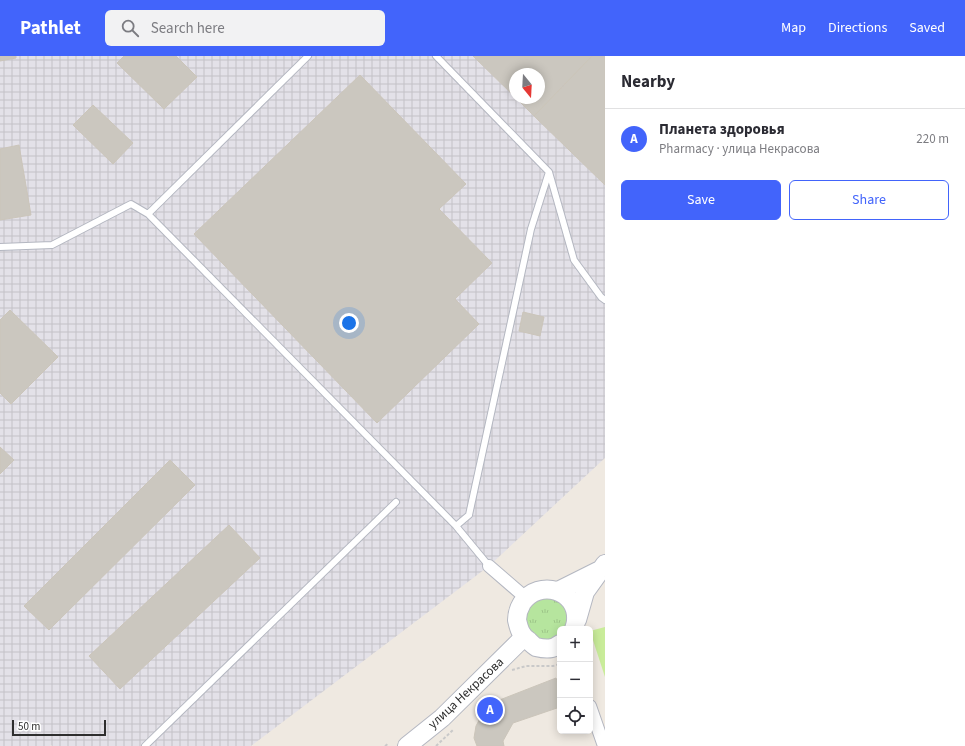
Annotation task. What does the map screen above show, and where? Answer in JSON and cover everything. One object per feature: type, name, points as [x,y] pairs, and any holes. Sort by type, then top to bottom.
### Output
[{"type":"street","points":[[489,566],[526,598]]},
{"type":"street","points":[[558,591],[603,566]]},
{"type":"street","points":[[575,625],[585,592],[603,566]]},
{"type":"street","points":[[557,645],[551,648],[536,647],[524,638],[518,628],[517,618],[520,607],[526,598],[535,591],[547,589],[558,591],[568,598],[575,608],[575,625]]},
{"type":"street","name":"улица Некрасова","points":[[407,746],[442,718],[524,638]]},
{"type":"street","points":[[593,715],[604,746]]},
{"type":"lane","points":[[148,214],[308,56]]},
{"type":"lane","points":[[436,56],[549,172],[574,260],[601,297],[605,300]]},
{"type":"lane","points":[[456,526],[469,515],[531,229],[549,172]]},
{"type":"lane","points":[[0,247],[52,244],[131,204],[148,214],[456,526],[489,566]]},
{"type":"lane","points":[[145,746],[396,502]]},
{"type":"path","points":[[507,673],[526,666],[557,665]]},
{"type":"path","points":[[436,746],[452,732],[456,726]]},
{"type":"path","points":[[385,746],[389,743]]},
{"type":"shaded area","points":[[0,56],[605,56],[605,458],[489,566],[251,746],[0,746]]},
{"type":"green space","points":[[547,597],[563,604],[568,615],[566,626],[557,626],[557,638],[545,640],[530,634],[525,618],[531,603]]},
{"type":"green space","points":[[605,627],[605,677],[593,640],[593,630]]},
{"type":"building","points":[[0,56],[16,56],[16,58],[0,61]]},
{"type":"building","points":[[124,56],[176,56],[197,77],[164,109],[117,63]]},
{"type":"building","points":[[473,56],[592,56],[534,116],[522,104],[545,104],[545,68],[509,68],[509,91]]},
{"type":"building","points":[[592,56],[605,56],[605,185],[534,116]]},
{"type":"building","points":[[360,75],[466,184],[439,209],[492,263],[455,299],[479,324],[377,423],[194,234]]},
{"type":"building","points":[[93,105],[133,143],[113,164],[73,125]]},
{"type":"building","points":[[19,145],[31,215],[0,220],[0,149]]},
{"type":"building","points":[[10,310],[58,357],[11,404],[0,393],[0,320]]},
{"type":"building","points":[[523,312],[544,317],[540,336],[519,331]]},
{"type":"building","points":[[0,447],[14,460],[0,474]]},
{"type":"building","points":[[170,460],[195,485],[49,630],[24,606]]},
{"type":"building","points":[[229,525],[260,558],[120,689],[89,656]]},
{"type":"building","points":[[556,678],[557,708],[513,723],[503,741],[504,746],[477,746],[474,738],[476,726],[484,711],[497,701]]},
{"type":"place","name":"Планета здоровья","points":[[490,710]]}]
